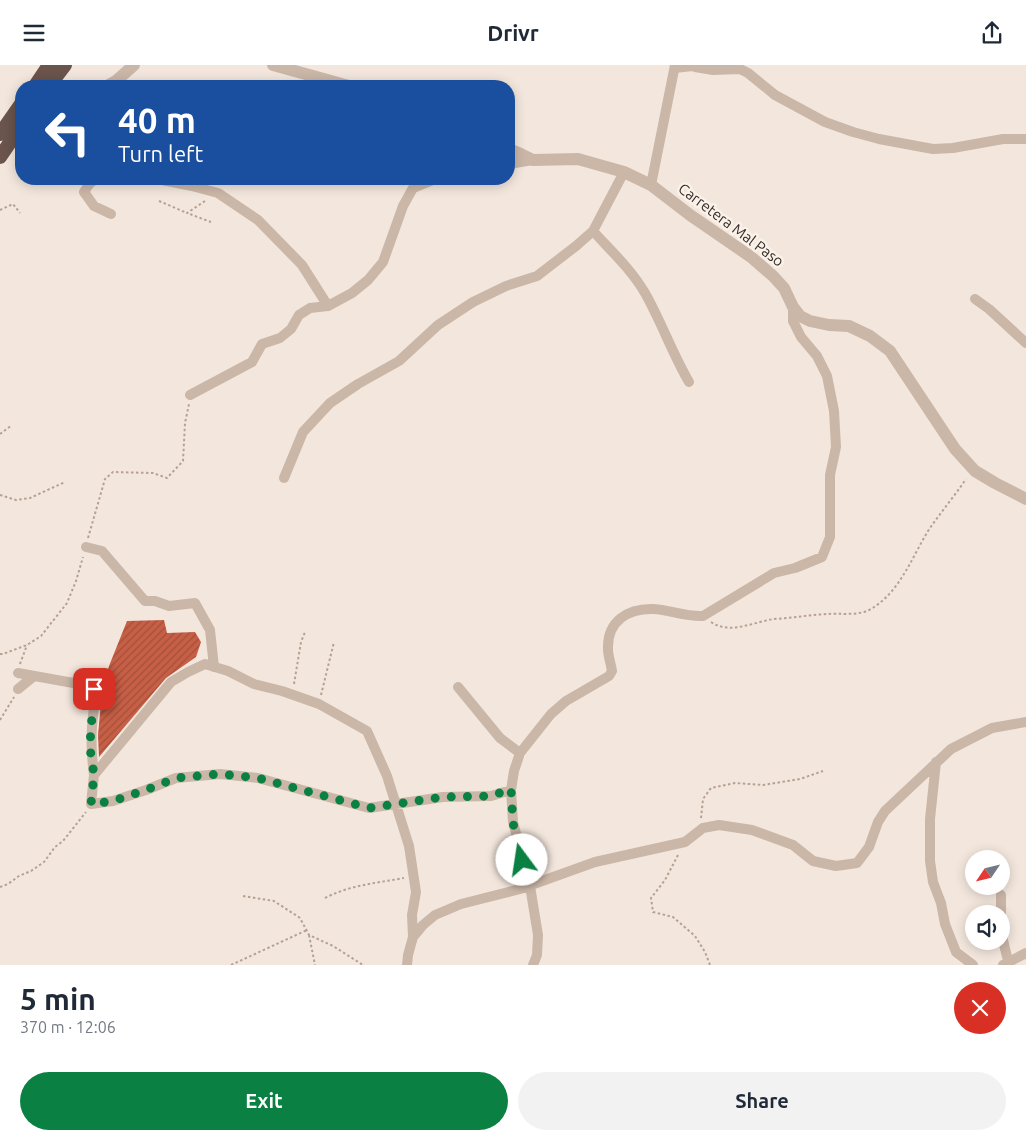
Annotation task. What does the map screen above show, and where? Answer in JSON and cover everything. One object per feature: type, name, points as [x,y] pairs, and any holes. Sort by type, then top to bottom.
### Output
[{"type":"highway","points":[[38,80],[48,65]]},
{"type":"highway","points":[[54,80],[65,65]]},
{"type":"highway","points":[[0,134],[15,113]]},
{"type":"highway","points":[[0,157],[15,134]]},
{"type":"street","points":[[117,80],[134,65]]},
{"type":"street","points":[[273,65],[328,80]]},
{"type":"street","points":[[651,185],[675,67],[699,66],[713,70],[740,69],[748,73],[775,95],[825,122],[879,139],[933,149],[953,148],[1003,139],[1026,139]]},
{"type":"street","name":"Carretera Mal Paso","points":[[515,152],[533,160],[578,159],[624,172],[651,185],[765,269],[784,288],[793,307],[800,316],[810,321],[829,325],[849,326],[870,336],[890,351],[955,449],[975,471],[1026,499]]},
{"type":"street","points":[[515,163],[533,160]]},
{"type":"street","points":[[284,477],[303,432],[330,403],[358,384],[399,361],[438,325],[473,301],[506,286],[537,276],[576,246],[593,231],[624,172]]},
{"type":"street","points":[[89,185],[84,192],[94,205],[111,214]]},
{"type":"street","points":[[187,185],[218,193],[258,220],[302,265],[328,306]]},
{"type":"street","points":[[190,395],[252,362],[262,344],[280,338],[291,329],[299,315],[310,308],[328,306],[352,293],[368,280],[383,262],[403,206],[413,188],[419,185]]},
{"type":"street","points":[[593,231],[626,266],[645,293],[689,382]]},
{"type":"street","points":[[975,299],[989,309],[1026,343]]},
{"type":"street","points":[[533,965],[537,955],[538,935],[530,886],[513,823],[511,789],[520,753],[551,714],[566,701],[609,676],[612,671],[608,648],[610,633],[616,622],[627,613],[653,609],[694,617],[703,616],[774,573],[795,568],[822,557],[830,537],[830,475],[836,447],[834,411],[827,376],[817,356],[801,337],[794,321],[793,307]]},
{"type":"street","points":[[86,547],[102,551],[145,601],[154,601],[169,606],[195,603],[210,630],[214,667]]},
{"type":"street","points":[[94,775],[171,682],[188,671],[205,664],[228,671],[254,684],[292,694],[319,704],[367,731],[387,776],[409,846],[416,892],[412,915],[414,937]]},
{"type":"street","points":[[18,673],[90,686],[94,689],[96,694],[91,725],[90,748],[94,775],[91,804],[113,801],[176,778],[220,774],[258,778],[369,808],[443,797],[491,796],[511,789]]},
{"type":"street","points":[[18,689],[34,676]]},
{"type":"street","points":[[458,687],[500,738],[520,753]]},
{"type":"street","points":[[407,965],[414,937],[423,925],[435,915],[448,909],[530,886],[595,862],[685,842],[703,828],[719,825],[752,830],[793,845],[813,861],[836,866],[857,863],[869,847],[878,822],[885,811],[951,749],[992,728],[1026,722]]},
{"type":"street","points":[[936,762],[930,819],[930,861],[933,881],[941,903],[945,924],[956,953],[973,965]]},
{"type":"street","points":[[1001,895],[1001,905]]},
{"type":"street","points":[[1004,950],[1006,964],[1026,953]]},
{"type":"path","points":[[187,213],[218,193]]},
{"type":"path","points":[[159,201],[210,222]]},
{"type":"path","points":[[0,210],[14,204],[20,213]]},
{"type":"path","points":[[0,654],[3,655],[27,645],[41,636],[67,603],[76,581],[104,479],[113,471],[153,473],[168,478],[183,461],[185,423],[190,395]]},
{"type":"path","points":[[0,434],[12,425]]},
{"type":"path","points":[[703,616],[715,624],[734,629],[767,620],[829,613],[856,613],[868,610],[888,595],[897,585],[929,530],[967,477],[975,471]]},
{"type":"path","points":[[0,495],[16,500],[30,498],[65,482]]},
{"type":"path","points":[[292,694],[301,642],[305,632]]},
{"type":"path","points":[[319,704],[334,642]]},
{"type":"path","points":[[703,828],[701,814],[702,799],[711,788],[735,783],[763,785],[800,779],[823,771]]},
{"type":"path","points":[[0,887],[44,862],[55,847],[77,825],[91,804]]},
{"type":"path","points":[[685,842],[665,880],[651,899],[653,912],[673,917],[695,935],[710,965]]},
{"type":"path","points":[[325,898],[353,887],[414,877]]},
{"type":"path","points":[[243,896],[274,901],[300,918],[309,935],[315,965]]},
{"type":"path","points":[[231,965],[307,930]]},
{"type":"path","points":[[309,935],[333,946],[363,965]]},
{"type":"building","points":[[164,620],[167,633],[195,632],[201,642],[196,657],[166,678],[99,757],[98,735],[102,692],[109,666],[127,621]]},
{"type":"route","points":[[94,689],[96,694],[91,725],[90,748],[94,775],[91,804],[113,801],[176,778],[220,774],[258,778],[369,808],[443,797],[491,796],[511,789],[513,823],[522,860]]}]
